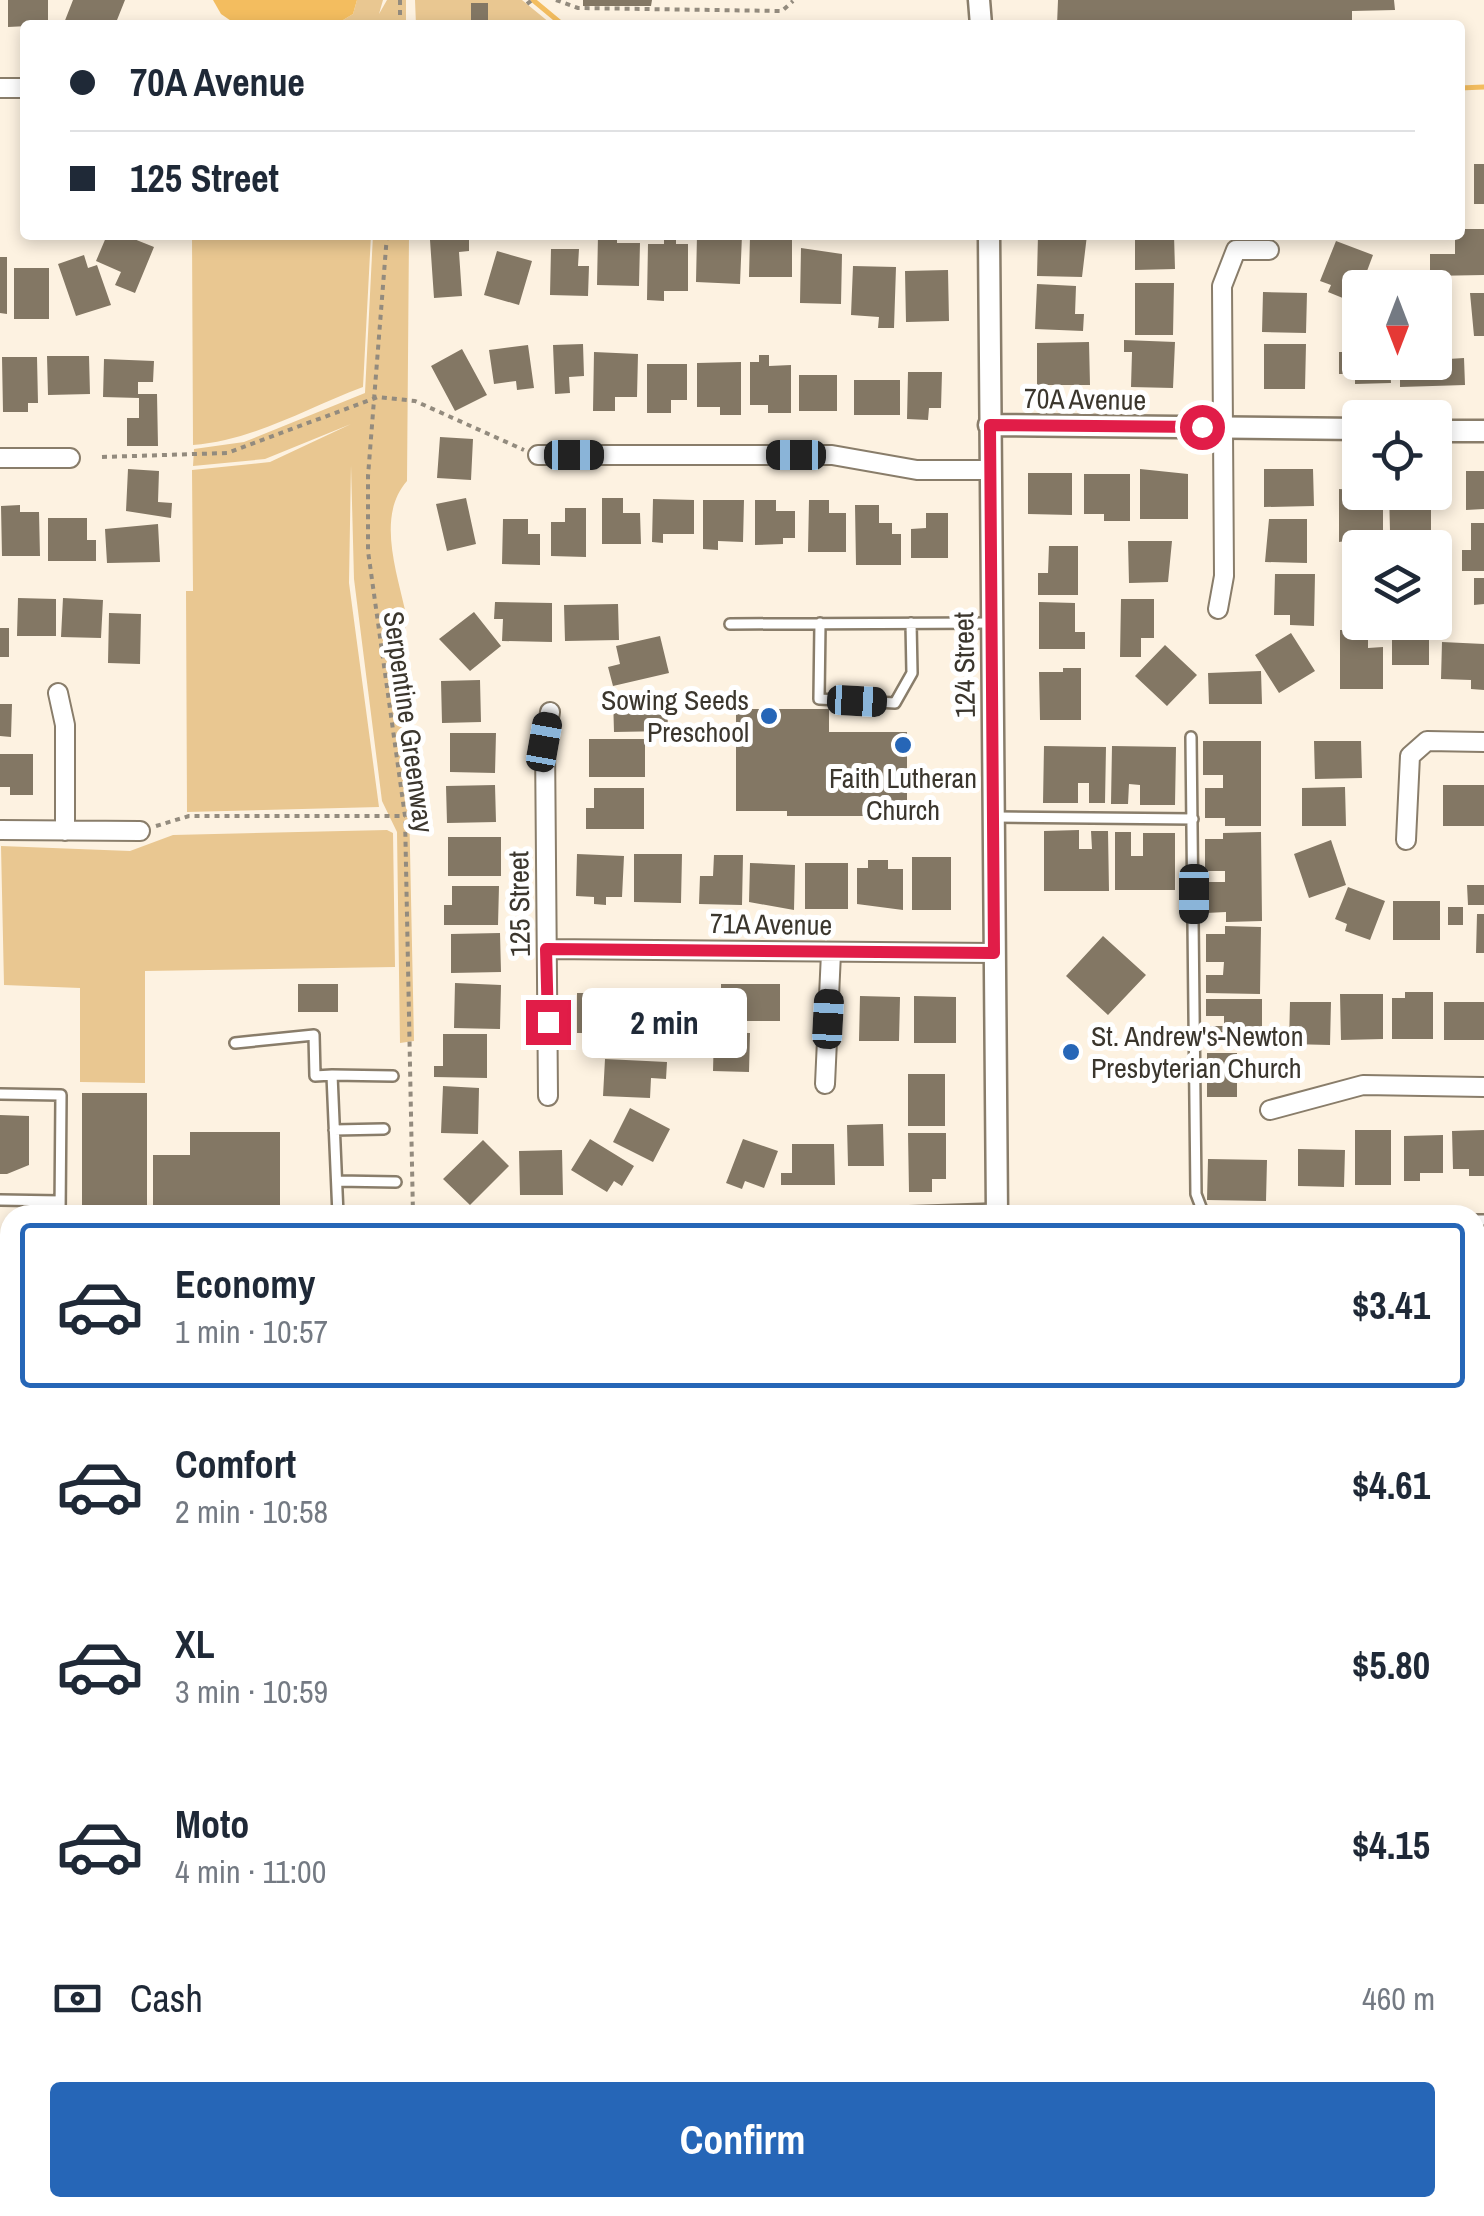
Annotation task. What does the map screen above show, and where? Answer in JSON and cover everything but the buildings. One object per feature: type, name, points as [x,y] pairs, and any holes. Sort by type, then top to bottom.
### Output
[{"type":"street","name":"124 Street","points":[[989,240],[997,1205]]},
{"type":"street","points":[[1218,609],[1224,576],[1222,286],[1236,250],[1270,250]]},
{"type":"street","name":"70A Avenue","points":[[990,425],[1342,430]]},
{"type":"street","points":[[1452,430],[1484,431]]},
{"type":"street","points":[[538,454],[832,456],[917,470],[990,470]]},
{"type":"street","points":[[0,458],[70,458]]},
{"type":"street","points":[[58,692],[64,725],[65,831]]},
{"type":"street","name":"125 Street","points":[[548,1096],[544,742],[550,712]]},
{"type":"street","points":[[1406,840],[1410,756],[1427,741],[1484,742]]},
{"type":"street","points":[[0,830],[140,831]]},
{"type":"street","name":"71A Avenue","points":[[546,949],[994,953]]},
{"type":"street","points":[[825,1084],[831,953]]},
{"type":"street","points":[[1270,1110],[1364,1085],[1484,1086]]},
{"type":"lane","points":[[730,624],[991,622]]},
{"type":"lane","points":[[820,623],[819,699],[894,702],[912,673],[911,623]]},
{"type":"lane","points":[[1191,738],[1196,1194],[1200,1205]]},
{"type":"lane","points":[[993,818],[1193,819]]},
{"type":"lane","points":[[235,1043],[314,1035],[315,1076],[393,1076]]},
{"type":"lane","points":[[332,1075],[338,1205]]},
{"type":"lane","points":[[0,1094],[61,1095],[60,1205]]},
{"type":"lane","points":[[334,1130],[384,1129]]},
{"type":"lane","points":[[337,1181],[396,1182]]},
{"type":"lane","points":[[0,1200],[60,1200]]},
{"type":"path","points":[[560,1],[578,8],[782,11],[793,2]]},
{"type":"path","name":"Serpentine Greenway","points":[[387,240],[378,397],[368,476],[369,576],[405,816],[412,1205]]},
{"type":"path","points":[[102,457],[227,453],[378,397],[415,401],[538,454]]},
{"type":"path","points":[[140,831],[189,816],[405,816]]},
{"type":"shaded area","points":[[213,0],[357,0],[353,14],[343,20],[230,20]]},
{"type":"shaded area","points":[[357,0],[383,0],[379,14],[387,0],[406,0],[406,20],[343,20],[353,14]]},
{"type":"shaded area","points":[[415,0],[522,0],[546,20],[416,20]]},
{"type":"shaded area","points":[[192,240],[371,240],[363,387],[259,430],[193,445]]},
{"type":"shaded area","points":[[373,240],[409,240],[407,481],[398,495],[391,526],[405,610],[414,1041],[400,1043],[397,832],[382,801],[354,579],[351,465],[349,583],[379,807],[187,812],[186,591],[193,591],[192,470],[270,462],[351,424],[265,459],[193,466],[194,449],[244,442],[365,393]]},
{"type":"shaded area","points":[[387,830],[393,833],[395,967],[145,971],[145,1083],[80,1082],[80,988],[4,985],[1,846],[130,851],[173,835]]},
{"type":"waterway","points":[[533,0],[557,20]]},
{"type":"waterway","points":[[1465,88],[1484,87]]},
{"type":"place","name":"Sowing Seeds Preschool","points":[[769,716]]},
{"type":"place","name":"Faith Lutheran Church","points":[[903,745]]},
{"type":"place","name":"St. Andrew's-Newton Presbyterian Church","points":[[1071,1052]]},
{"type":"route","points":[[548,1022],[546,949],[994,953],[990,425],[1202,427]]}]
